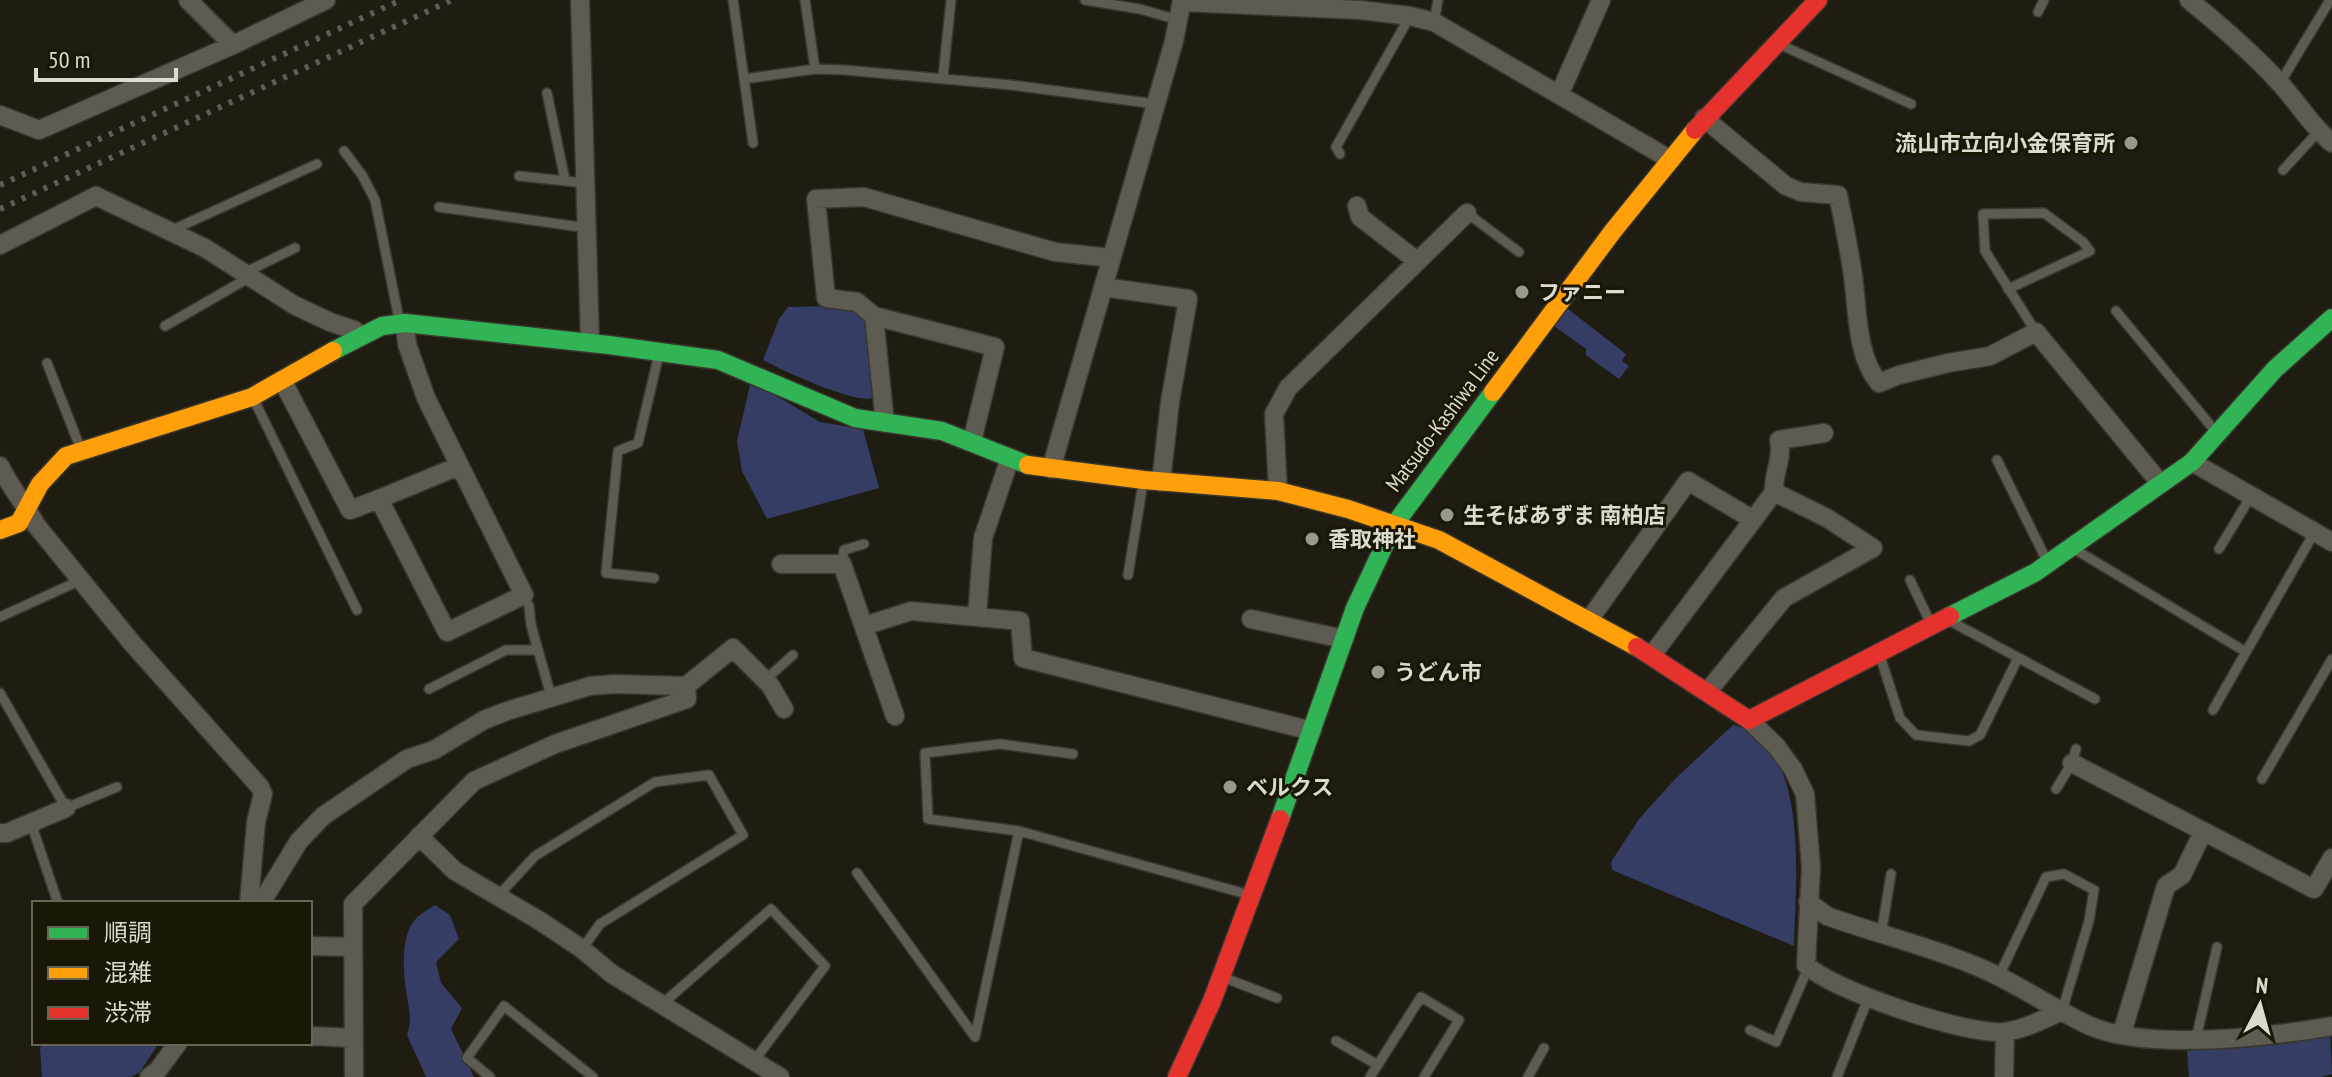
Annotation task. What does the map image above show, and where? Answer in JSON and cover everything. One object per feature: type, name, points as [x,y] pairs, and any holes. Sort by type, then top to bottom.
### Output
[{"type":"street","points":[[188,0],[233,45]]},
{"type":"street","points":[[0,115],[39,130],[233,45],[307,4],[326,0]]},
{"type":"street","points":[[580,0],[590,343]]},
{"type":"street","points":[[1560,93],[1601,0]]},
{"type":"street","name":"Matsudo-Kashiwa Line","points":[[1177,1077],[1222,976],[1344,639],[1377,557],[1394,525],[1603,244],[1704,118],[1818,0]]},
{"type":"street","points":[[2189,0],[2280,83],[2325,138]]},
{"type":"street","points":[[1051,469],[1181,7],[1344,9],[1410,16],[1434,22],[1671,160]]},
{"type":"street","points":[[1704,118],[1786,186],[1801,192],[1838,195],[1853,270],[1863,345],[1870,372],[1879,383],[1899,375],[1990,356],[2036,332],[2160,483]]},
{"type":"street","points":[[0,245],[96,196],[205,248],[294,305],[360,335]]},
{"type":"street","points":[[972,441],[995,347],[874,316],[857,302],[826,298],[816,199],[864,197],[1055,252],[1111,258]]},
{"type":"street","points":[[1357,206],[1360,217],[1417,261]]},
{"type":"street","points":[[1278,491],[1274,414],[1288,388],[1467,213]]},
{"type":"street","points":[[1103,287],[1188,299],[1152,481]]},
{"type":"street","points":[[874,316],[885,423]]},
{"type":"street","points":[[1749,720],[1939,623],[2073,548],[2192,462],[2275,369],[2332,318]]},
{"type":"street","points":[[379,499],[447,632],[524,595],[426,398],[402,323]]},
{"type":"street","points":[[0,530],[19,523],[40,484],[66,456],[252,397],[360,335],[382,326],[402,323],[718,360],[855,418],[942,431],[1027,465],[1152,481],[1278,491],[1439,540],[1652,655],[1749,720],[1776,746],[1793,769],[1805,794],[1811,867],[1804,959],[1816,975],[1972,1030],[2005,1032],[2062,1011]]},
{"type":"street","points":[[282,380],[350,510],[459,466]]},
{"type":"street","points":[[1760,432],[1780,444]]},
{"type":"street","points":[[1652,655],[1774,492],[1773,474],[1782,457],[1779,440],[1824,433]]},
{"type":"street","points":[[977,616],[983,538],[1010,458]]},
{"type":"street","points":[[2192,462],[2332,542]]},
{"type":"street","points":[[0,466],[12,491],[27,508],[36,525],[132,643],[260,787],[263,794],[256,822],[249,901]]},
{"type":"street","points":[[1589,620],[1688,481],[1752,519]]},
{"type":"street","points":[[1708,691],[1784,598],[1873,548],[1827,518],[1774,492]]},
{"type":"street","points":[[781,564],[842,564],[895,716]]},
{"type":"street","points":[[864,626],[911,611],[1020,621],[1023,658],[1312,731]]},
{"type":"street","points":[[1251,619],[1344,639]]},
{"type":"street","points":[[262,901],[299,841],[323,816],[407,759],[434,750],[484,720],[590,686],[686,686],[733,648],[765,680],[784,709]]},
{"type":"street","points":[[354,1077],[353,904],[474,781],[555,744],[687,699],[686,686]]},
{"type":"street","points":[[2074,756],[2203,832],[2314,889],[2332,858]]},
{"type":"street","points":[[0,833],[7,833],[66,808]]},
{"type":"street","points":[[2122,1033],[2166,886],[2182,875],[2203,832]]},
{"type":"street","points":[[419,836],[455,871],[582,949],[612,974],[780,1077]]},
{"type":"street","points":[[1808,902],[1827,916],[1999,976],[2094,1027],[2175,1041],[2291,1033],[2332,1026]]},
{"type":"street","points":[[312,946],[353,947]]},
{"type":"street","points":[[2004,1077],[2005,1032]]},
{"type":"street","points":[[312,1036],[354,1038]]},
{"type":"street","points":[[149,1077],[177,1045]]},
{"type":"lane","points":[[733,0],[753,143]]},
{"type":"lane","points":[[805,0],[815,69]]},
{"type":"lane","points":[[943,77],[951,0]]},
{"type":"lane","points":[[1085,0],[1140,9],[1181,7]]},
{"type":"lane","points":[[1434,22],[1438,0]]},
{"type":"lane","points":[[2038,12],[2044,0]]},
{"type":"lane","points":[[2280,83],[2330,0]]},
{"type":"lane","points":[[1340,154],[1336,147],[1410,16]]},
{"type":"lane","points":[[1777,44],[1911,104]]},
{"type":"lane","points":[[744,79],[815,69],[943,77],[1156,104]]},
{"type":"lane","points":[[547,93],[565,180]]},
{"type":"lane","points":[[2283,170],[2325,138]]},
{"type":"lane","points":[[344,151],[375,200],[402,323]]},
{"type":"lane","points":[[170,231],[317,164]]},
{"type":"lane","points":[[519,176],[585,183]]},
{"type":"lane","points":[[439,207],[587,228]]},
{"type":"lane","points":[[1467,213],[1519,252]]},
{"type":"lane","points":[[2008,289],[2090,251],[2083,242],[2044,213],[1983,214],[1985,251],[2008,289],[2036,332]]},
{"type":"lane","points":[[165,326],[295,248]]},
{"type":"lane","points":[[2116,311],[2217,433]]},
{"type":"lane","points":[[654,578],[606,573],[618,451],[638,443],[659,352]]},
{"type":"lane","points":[[47,363],[82,450]]},
{"type":"lane","points":[[252,397],[357,610]]},
{"type":"lane","points":[[1997,460],[2049,564]]},
{"type":"lane","points":[[1128,575],[1152,481]]},
{"type":"lane","points":[[2219,549],[2251,496]]},
{"type":"lane","points":[[2213,710],[2314,533]]},
{"type":"lane","points":[[842,564],[844,550],[864,544]]},
{"type":"lane","points":[[2073,548],[2246,652]]},
{"type":"lane","points":[[0,617],[81,580]]},
{"type":"lane","points":[[1910,580],[1939,623],[2018,658],[2095,699]]},
{"type":"lane","points":[[524,595],[551,696]]},
{"type":"lane","points":[[429,689],[506,650],[538,650]]},
{"type":"lane","points":[[1879,653],[1900,718],[1916,735],[1969,741],[1980,735],[2018,658]]},
{"type":"lane","points":[[765,680],[793,655]]},
{"type":"lane","points":[[2262,779],[2332,659]]},
{"type":"lane","points":[[0,693],[66,808],[117,787]]},
{"type":"lane","points":[[1073,754],[1000,744],[925,753],[928,819],[1019,831],[1253,896]]},
{"type":"lane","points":[[2056,789],[2074,756]]},
{"type":"lane","points":[[498,896],[535,856],[655,782],[709,775],[743,835],[600,924],[582,949]]},
{"type":"lane","points":[[31,823],[57,901]]},
{"type":"lane","points":[[857,873],[975,1037],[1019,831]]},
{"type":"lane","points":[[1881,935],[1891,874]]},
{"type":"lane","points":[[1999,976],[2046,877],[2064,874],[2094,890],[2089,921],[2062,1011]]},
{"type":"lane","points":[[661,1005],[771,909],[825,966],[754,1061]]},
{"type":"lane","points":[[2196,1039],[2217,947]]},
{"type":"lane","points":[[1750,1030],[1776,1042],[1808,968]]},
{"type":"lane","points":[[1222,976],[1277,998]]},
{"type":"lane","points":[[1837,1077],[1869,996]]},
{"type":"lane","points":[[1370,1077],[1421,997],[1459,1020],[1424,1077]]},
{"type":"lane","points":[[490,1077],[467,1058],[504,1006],[593,1077]]},
{"type":"lane","points":[[1336,1041],[1378,1065]]},
{"type":"lane","points":[[1528,1077],[1544,1048]]},
{"type":"shaded area","points":[[1563,305],[1626,354],[1622,361],[1629,366],[1619,379],[1586,355],[1586,349],[1550,323]]},
{"type":"shaded area","points":[[829,306],[863,312],[874,365],[872,398],[835,391],[763,360],[779,319],[788,307]]},
{"type":"shaded area","points":[[751,381],[820,422],[863,429],[879,488],[767,519],[742,471],[737,441]]},
{"type":"shaded area","points":[[1733,725],[1758,737],[1776,758],[1787,787],[1794,819],[1796,854],[1794,946],[1612,870],[1611,862],[1639,819],[1675,779]]},
{"type":"shaded area","points":[[435,905],[450,915],[459,939],[436,962],[441,983],[462,1008],[451,1029],[474,1077],[426,1077],[407,1035],[410,1018],[405,982],[405,945],[416,918]]},
{"type":"shaded area","points":[[2330,1031],[2332,1074],[2321,1077],[2189,1077],[2187,1051],[2219,1046],[2291,1043]]},
{"type":"shaded area","points":[[42,1045],[158,1045],[140,1072],[131,1077],[42,1077]]},
{"type":"railway","points":[[0,185],[401,0]]},
{"type":"railway","points":[[0,209],[452,0]]},
{"type":"traffic: fast","points":[[1950,616],[2036,572],[2192,462],[2275,369],[2332,318]]},
{"type":"traffic: fast","points":[[333,351],[382,326],[405,323],[718,360],[855,418],[942,431],[1028,465]]},
{"type":"traffic: fast","points":[[1280,819],[1355,608],[1394,525],[1493,392]]},
{"type":"traffic: slow","points":[[1493,392],[1613,231],[1695,130]]},
{"type":"traffic: slow","points":[[0,530],[19,523],[40,484],[66,456],[252,397],[333,351]]},
{"type":"traffic: slow","points":[[1028,465],[1144,480],[1278,491],[1348,509],[1439,540],[1637,647]]},
{"type":"traffic: jam","points":[[1695,130],[1818,0]]},
{"type":"traffic: jam","points":[[1637,647],[1749,720],[1950,616]]},
{"type":"traffic: jam","points":[[1177,1077],[1212,1001],[1280,819]]},
{"type":"place","name":"流山市立向小金保育所","points":[[2131,143]]},
{"type":"place","name":"ファニー","points":[[1522,292]]},
{"type":"place","name":"生そばあずま 南柏店","points":[[1447,515]]},
{"type":"place","name":"香取神社","points":[[1312,539]]},
{"type":"place","name":"うどん市","points":[[1378,672]]},
{"type":"place","name":"ベルクス","points":[[1230,787]]}]
